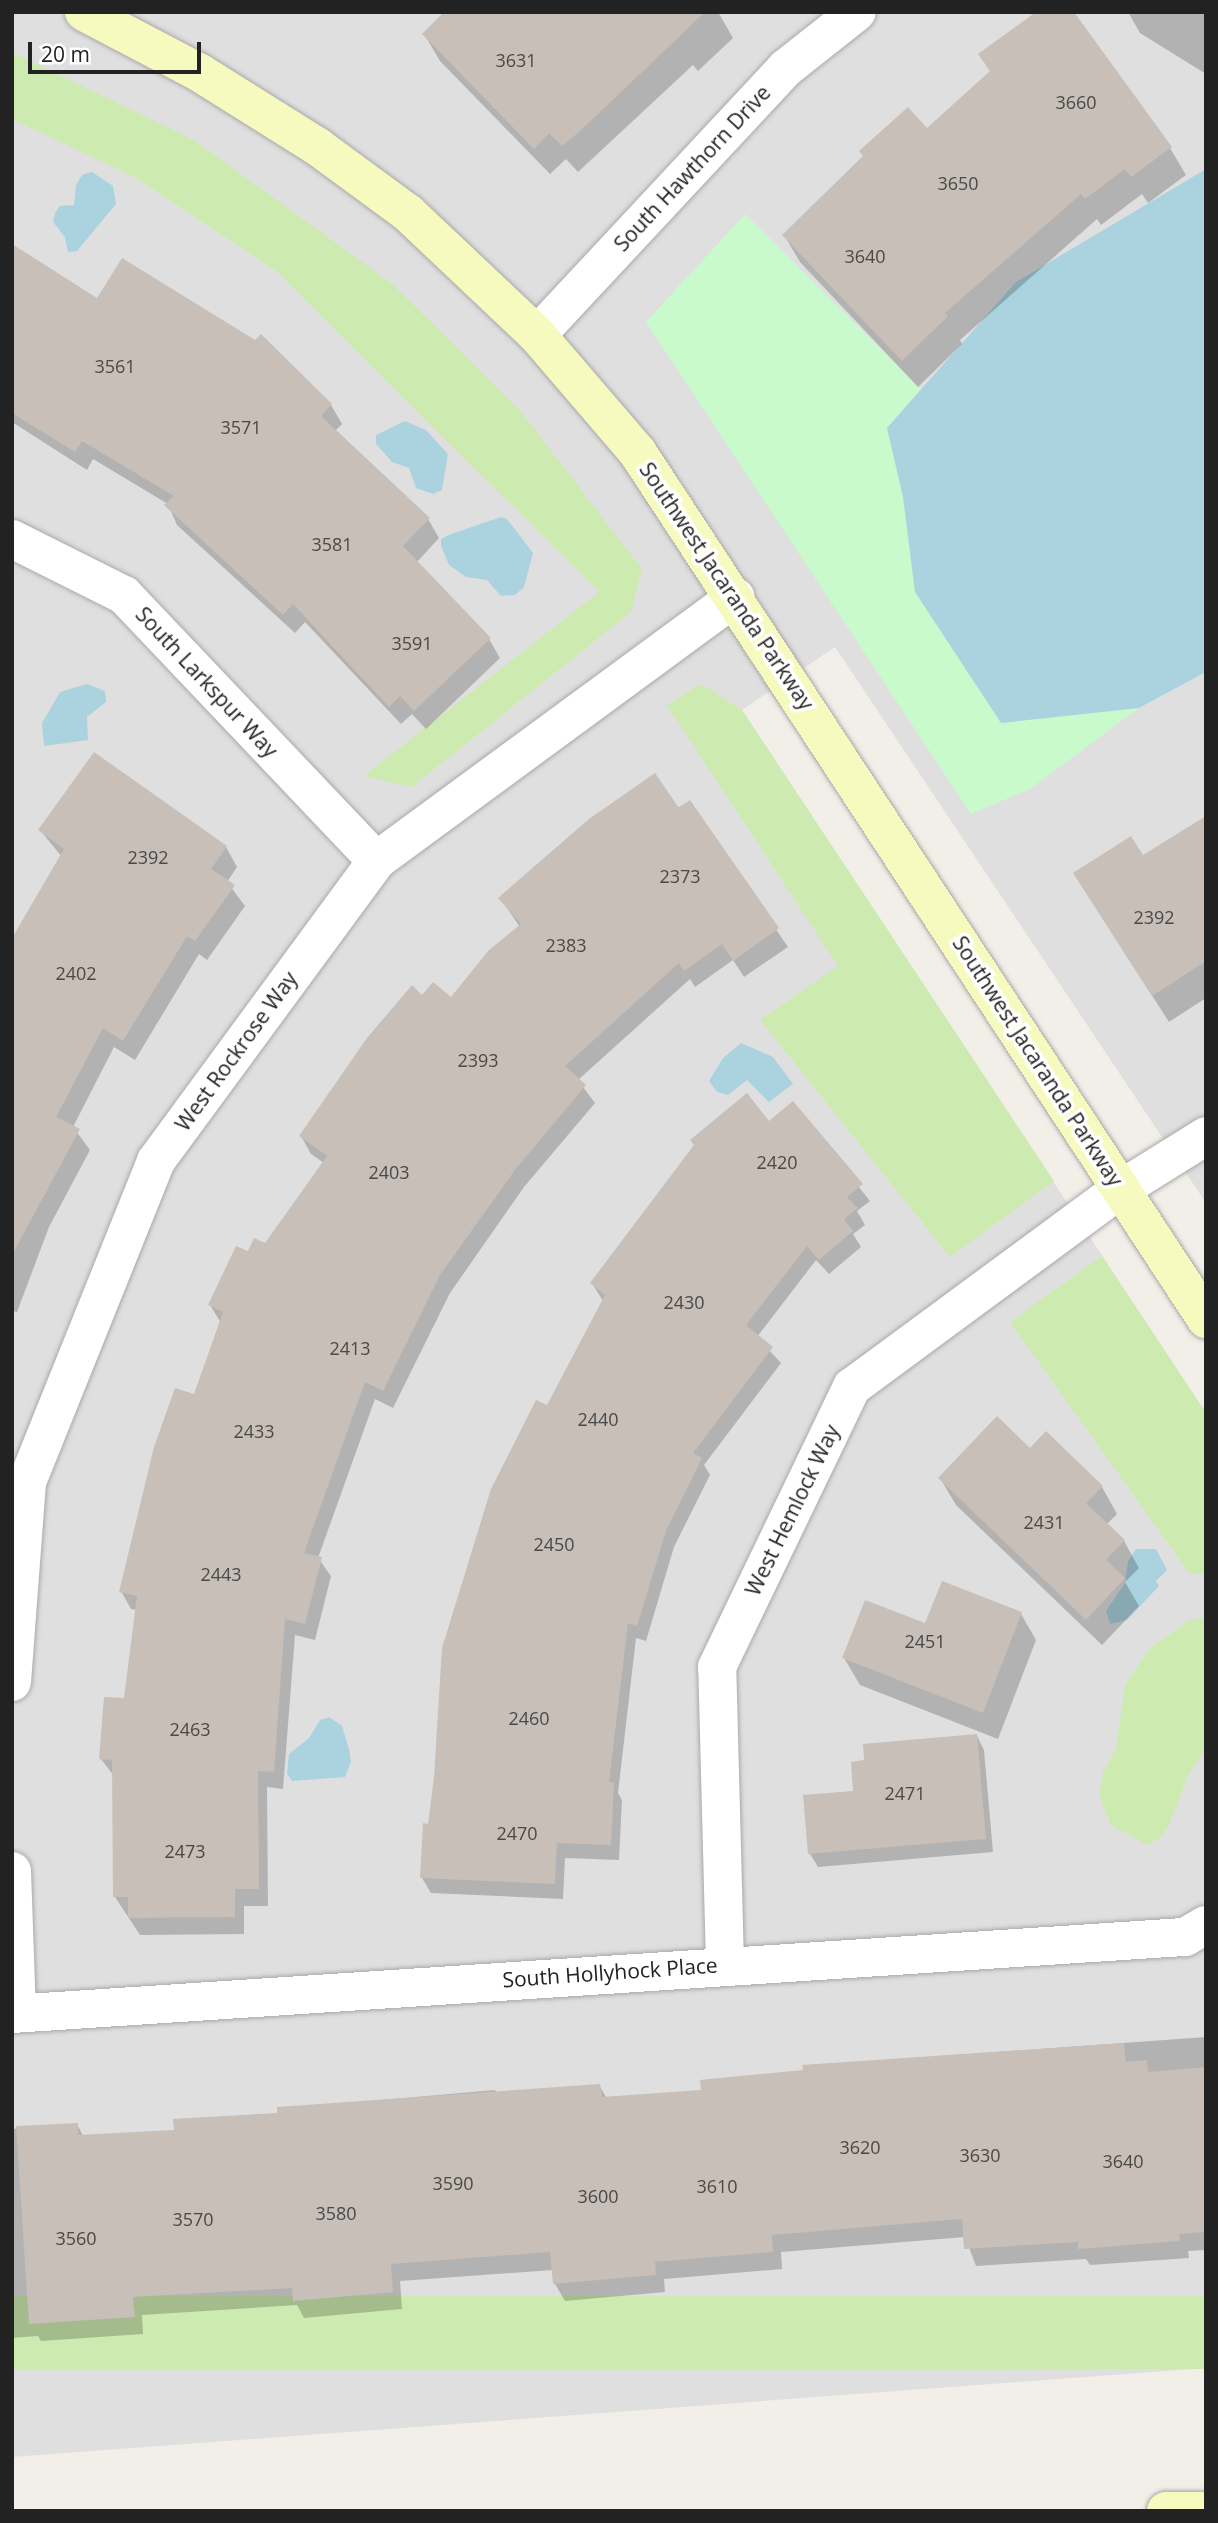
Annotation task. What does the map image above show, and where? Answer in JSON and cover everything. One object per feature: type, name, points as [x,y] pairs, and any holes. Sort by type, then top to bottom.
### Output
[{"type":"street","name":"Southwest Jacaranda Parkway","points":[[84,12],[200,73],[318,147],[408,213],[537,335],[638,453],[736,597],[1206,1319]]},
{"type":"street","name":"South Hawthorn Drive","points":[[537,335],[786,68],[858,12]]},
{"type":"street","name":"South Larkspur Way","points":[[12,539],[124,595],[376,861]]},
{"type":"street","name":"West Rockrose Way","points":[[12,1682],[27,1482],[156,1161],[376,861],[736,597]]},
{"type":"street","name":"West Hemlock Way","points":[[725,1964],[717,1667],[852,1387],[1121,1189],[1206,1136]]},
{"type":"street","points":[[12,1871],[15,2013]]},
{"type":"street","name":"South Hollyhock Place","points":[[15,2013],[725,1964],[1185,1937],[1206,1925]]},
{"type":"shaded area","points":[[12,12],[1206,12],[1206,169],[1139,708],[1206,672],[1206,1203],[835,647],[742,710],[1206,1413],[1206,2368],[12,2457]]},
{"type":"green space","points":[[12,52],[194,140],[391,283],[519,409],[642,569],[631,612],[412,787],[364,776],[599,592],[276,271],[134,177],[12,119]]},
{"type":"green space","points":[[745,214],[921,389],[887,428],[903,497],[1001,723],[1139,708],[1030,789],[971,814],[646,322]]},
{"type":"green space","points":[[701,684],[742,710],[1054,1181],[950,1257],[760,1020],[838,966],[667,705]]},
{"type":"green space","points":[[1102,1256],[1206,1413],[1206,1573],[1190,1574],[1010,1322]]},
{"type":"green space","points":[[1206,1618],[1206,1748],[1189,1773],[1170,1823],[1160,1838],[1147,1845],[1111,1825],[1099,1796],[1103,1772],[1116,1748],[1125,1685],[1149,1649],[1191,1619]]},
{"type":"green space","points":[[12,2296],[1206,2296],[1206,2369],[12,2369]]},
{"type":"water","points":[[1206,169],[1206,672],[1139,708],[1001,723],[915,592],[903,497],[887,428],[1016,282]]},
{"type":"water","points":[[92,172],[113,186],[116,204],[77,251],[68,252],[65,237],[53,222],[55,213],[60,206],[74,205],[76,185],[82,175]]},
{"type":"water","points":[[405,421],[426,430],[448,454],[442,490],[433,494],[416,488],[409,468],[392,462],[376,444],[376,435]]},
{"type":"water","points":[[501,517],[507,519],[533,553],[524,587],[515,595],[501,596],[487,580],[466,577],[449,565],[441,546],[441,539],[451,534]]},
{"type":"water","points":[[87,684],[105,691],[106,702],[87,717],[88,740],[44,746],[42,723],[60,692]]},
{"type":"water","points":[[741,1043],[773,1057],[793,1084],[769,1102],[747,1080],[728,1095],[717,1092],[709,1081],[723,1058]]},
{"type":"water","points":[[1136,1549],[1156,1549],[1167,1570],[1156,1581],[1159,1586],[1127,1620],[1110,1624],[1106,1611],[1125,1583],[1128,1561]]},
{"type":"water","points":[[329,1717],[342,1726],[349,1749],[351,1762],[345,1777],[292,1781],[287,1774],[289,1754],[309,1738],[320,1720]]},
{"type":"building","points":[[444,12],[705,12],[562,146],[549,133],[534,149],[422,34]]},
{"type":"building","points":[[1036,12],[1074,12],[1172,147],[1131,177],[1125,169],[1085,199],[1081,194],[945,313],[948,316],[902,361],[782,235],[863,156],[859,151],[908,107],[927,128],[990,71],[978,54]]},
{"type":"building","points":[[12,244],[97,298],[122,258],[255,340],[261,334],[332,404],[321,416],[430,518],[403,546],[491,638],[414,711],[400,696],[389,707],[293,604],[283,615],[164,505],[174,496],[82,441],[75,452],[12,413]]},
{"type":"building","points":[[94,752],[227,846],[211,869],[235,885],[195,941],[187,936],[123,1041],[103,1028],[56,1117],[80,1129],[12,1255],[12,938],[64,849],[38,830]]},
{"type":"building","points":[[655,773],[679,808],[690,800],[779,928],[733,961],[722,944],[684,971],[679,963],[565,1066],[586,1085],[515,1170],[440,1275],[383,1391],[365,1382],[304,1553],[322,1557],[305,1624],[285,1619],[274,1772],[258,1771],[259,1889],[235,1889],[235,1917],[128,1918],[128,1897],[113,1897],[112,1760],[99,1759],[104,1697],[124,1698],[137,1596],[119,1592],[154,1447],[175,1388],[194,1394],[223,1312],[208,1305],[236,1246],[248,1251],[254,1238],[265,1243],[327,1156],[299,1136],[367,1038],[412,985],[422,995],[433,982],[451,997],[489,950],[521,924],[498,898],[589,819]]},
{"type":"building","points":[[1206,816],[1206,961],[1152,996],[1073,873],[1131,836],[1143,855]]},
{"type":"building","points":[[747,1093],[769,1121],[793,1101],[863,1184],[847,1197],[858,1208],[844,1219],[853,1231],[819,1260],[807,1246],[746,1325],[773,1347],[693,1453],[702,1458],[666,1531],[637,1626],[628,1623],[609,1782],[614,1783],[611,1845],[557,1843],[555,1884],[420,1878],[423,1823],[428,1824],[434,1777],[442,1648],[491,1489],[536,1400],[547,1405],[605,1295],[590,1283],[694,1145],[690,1140]]},
{"type":"building","points":[[997,1416],[1030,1448],[1046,1431],[1103,1486],[1086,1503],[1125,1540],[1106,1560],[1125,1578],[1086,1620],[938,1478]]},
{"type":"building","points":[[942,1581],[1022,1612],[983,1713],[842,1658],[865,1600],[925,1623]]},
{"type":"building","points":[[977,1734],[986,1839],[808,1854],[803,1795],[853,1791],[851,1762],[864,1760],[863,1744]]},
{"type":"building","points":[[1124,2043],[1126,2062],[1147,2060],[1148,2072],[1206,2067],[1206,2232],[1179,2234],[1180,2241],[1078,2249],[1078,2242],[964,2249],[962,2219],[772,2235],[773,2252],[655,2262],[656,2275],[553,2284],[550,2252],[391,2264],[393,2292],[293,2301],[292,2288],[133,2297],[135,2317],[29,2324],[16,2126],[78,2123],[78,2135],[174,2130],[173,2119],[277,2113],[277,2107],[600,2084],[602,2097],[701,2090],[700,2080],[803,2070],[802,2065]]}]
